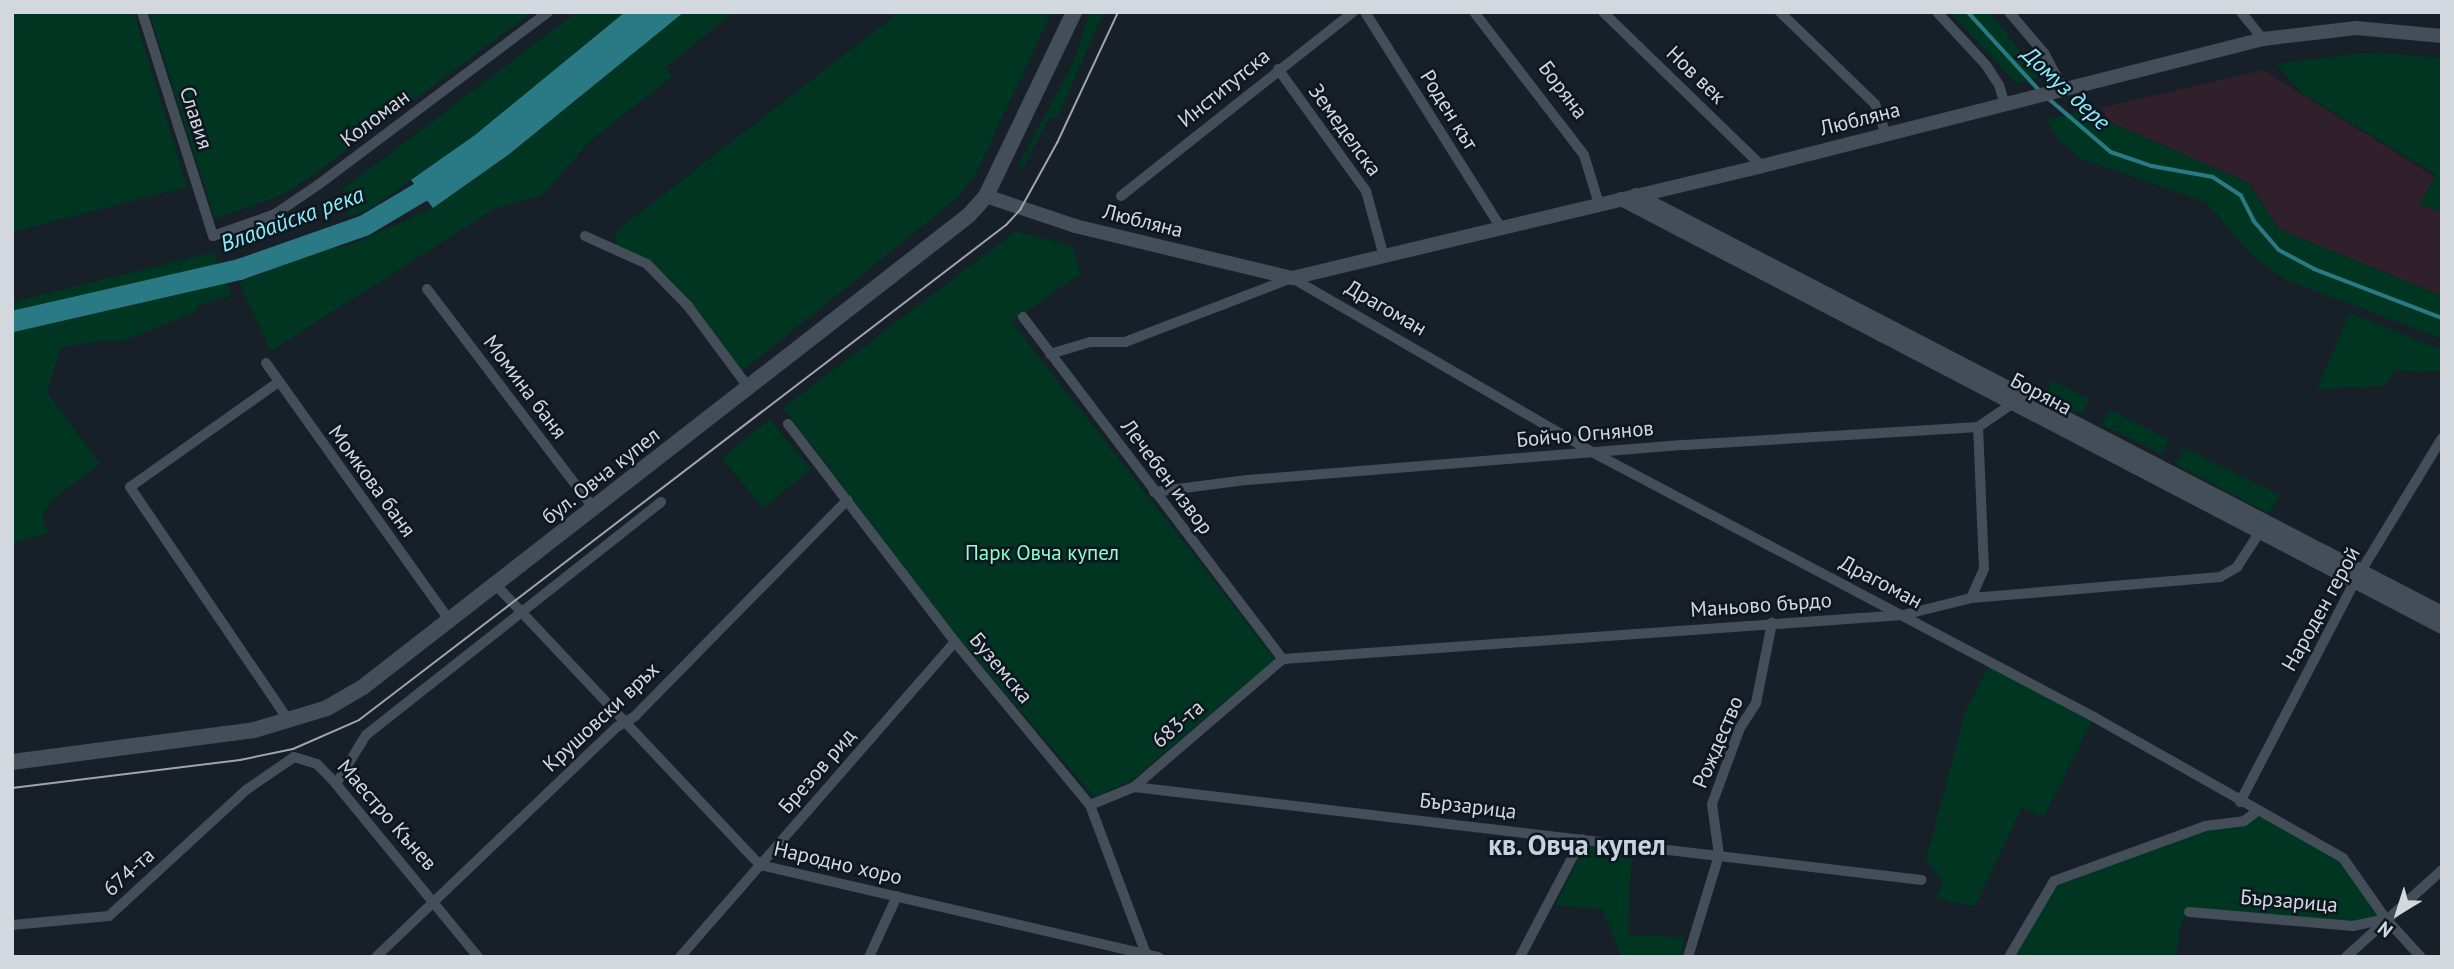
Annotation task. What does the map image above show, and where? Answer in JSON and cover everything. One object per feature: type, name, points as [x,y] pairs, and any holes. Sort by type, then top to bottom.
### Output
[{"type":"main road","name":"бул. Овча купел","points":[[12,762],[290,722],[327,708],[363,687],[969,215],[986,196],[1074,12]]},
{"type":"street","name":"Славия","points":[[142,12],[213,236]]},
{"type":"street","name":"Коломан","points":[[213,236],[275,214],[318,185],[548,12]]},
{"type":"street","name":"Институтска","points":[[1121,196],[1353,12]]},
{"type":"street","name":"Роден кът","points":[[1365,12],[1501,228]]},
{"type":"street","name":"Боряна","points":[[1474,12],[1584,155],[1599,204]]},
{"type":"street","name":"Нов век","points":[[1603,12],[1762,166]]},
{"type":"street","points":[[1780,12],[1875,104],[1886,134]]},
{"type":"street","points":[[1937,12],[1986,65],[1999,85],[2005,105]]},
{"type":"street","points":[[2241,12],[2263,38]]},
{"type":"street","points":[[2015,14],[2043,53],[2060,91]]},
{"type":"street","name":"Любляна","points":[[1050,354],[1090,342],[1125,342],[1292,278],[1762,166],[2263,38],[2356,28],[2442,36]]},
{"type":"street","name":"Земеделска","points":[[1278,69],[1367,191],[1384,257]]},
{"type":"street","name":"Любляна","points":[[986,196],[1075,226],[1292,278]]},
{"type":"street","name":"Боряна","points":[[1628,197],[2259,533],[2442,613]]},
{"type":"street","name":"Боряна","points":[[1628,197],[2358,577],[2442,626]]},
{"type":"street","points":[[585,236],[647,264],[688,306],[749,388]]},
{"type":"street","name":"Драгоман","points":[[1292,278],[1592,452],[2094,717],[2256,813],[2343,858],[2386,919],[2421,957]]},
{"type":"street","name":"Момина баня","points":[[427,289],[593,508]]},
{"type":"street","name":"Лечебен извор","points":[[1023,317],[1283,659]]},
{"type":"street","name":"Момкова баня","points":[[266,363],[277,383],[450,621]]},
{"type":"street","points":[[277,383],[130,487],[290,722]]},
{"type":"street","name":"Бойчо Огнянов","points":[[1154,492],[1592,452],[1978,427],[2014,403]]},
{"type":"street","name":"Буземска","points":[[788,424],[955,642],[1090,805],[1147,956]]},
{"type":"street","points":[[1971,598],[1984,569],[1978,427]]},
{"type":"street","name":"Народен герой","points":[[2240,802],[2358,577],[2442,438]]},
{"type":"street","name":"Крушовски връх","points":[[376,957],[625,721],[847,500]]},
{"type":"street","points":[[336,784],[366,735],[519,610],[660,502]]},
{"type":"street","name":"Маньово бърдо","points":[[1283,659],[1903,615],[1971,598],[2220,577],[2237,567],[2259,533]]},
{"type":"street","name":"Народно хоро","points":[[496,585],[760,865],[897,896],[1116,952],[1159,957]]},
{"type":"street","name":"Рождество","points":[[1688,957],[1719,855],[1712,804],[1740,728],[1759,696],[1772,623]]},
{"type":"street","name":"Брезов рид","points":[[680,957],[955,642]]},
{"type":"street","name":"683-та","points":[[1090,805],[1134,787],[1283,659]]},
{"type":"street","name":"Маестро Кънев","points":[[246,790],[294,757],[317,764],[478,957]]},
{"type":"street","name":"Бързарица","points":[[1134,787],[1922,880]]},
{"type":"street","name":"674-та","points":[[12,926],[109,916],[246,790]]},
{"type":"street","points":[[2009,957],[2054,881],[2205,825],[2244,821],[2256,813]]},
{"type":"street","points":[[1520,957],[1582,839]]},
{"type":"street","points":[[2346,957],[2442,870]]},
{"type":"street","points":[[869,957],[897,896]]},
{"type":"street","name":"Бързарица","points":[[2189,912],[2353,926],[2386,919]]},
{"type":"shaded area","points":[[2263,70],[2435,177],[2420,203],[2442,213],[2442,296],[2279,229],[2249,183],[2110,122],[2100,108]]},
{"type":"green space","points":[[12,12],[134,12],[187,187],[12,232]]},
{"type":"green space","points":[[149,12],[532,12],[315,174],[280,196],[215,219]]},
{"type":"green space","points":[[577,12],[625,12],[475,135],[370,209],[349,216],[344,188]]},
{"type":"green space","points":[[684,12],[734,12],[665,68],[673,76],[589,142],[543,195],[496,208],[271,351],[239,283],[310,252],[350,245],[433,208]]},
{"type":"green space","points":[[899,12],[1052,12],[975,176],[955,200],[742,371],[692,303],[617,246],[615,232]]},
{"type":"green space","points":[[1090,12],[1104,12],[1057,118],[1049,118],[1022,170],[1017,167],[1072,65]]},
{"type":"green space","points":[[1950,12],[1989,12],[2041,77],[2016,83]]},
{"type":"green space","points":[[2369,52],[2442,58],[2442,213],[2419,204],[2436,175],[2302,93],[2276,64]]},
{"type":"green space","points":[[2091,108],[2104,126],[2110,122],[2249,183],[2279,229],[2442,296],[2442,339],[2285,279],[2252,256],[2206,202],[2081,159],[2057,138],[2047,120]]},
{"type":"green space","name":"Парк Овча купел","points":[[1016,231],[1072,246],[1081,273],[1012,322],[1275,659],[1131,781],[1094,797],[957,636],[783,408]]},
{"type":"green space","points":[[214,252],[218,266],[12,313],[12,302]]},
{"type":"green space","points":[[226,282],[232,296],[198,305],[195,312],[123,341],[102,340],[61,348],[47,392],[100,464],[52,500],[42,516],[48,533],[12,543],[12,327]]},
{"type":"green space","points":[[2350,313],[2442,350],[2442,372],[2395,370],[2385,386],[2317,389]]},
{"type":"green space","points":[[2052,380],[2089,399],[2082,414],[2044,395]]},
{"type":"green space","points":[[2109,409],[2170,440],[2162,455],[2101,424]]},
{"type":"green space","points":[[770,419],[811,470],[763,509],[722,458]]},
{"type":"green space","points":[[2184,448],[2280,495],[2269,514],[2176,464]]},
{"type":"green space","points":[[1990,663],[2094,717],[2044,817],[2022,808],[1975,906],[1936,899],[1943,882],[1926,860],[1965,712]]},
{"type":"green space","points":[[2256,812],[2343,858],[2386,919],[2353,926],[2189,912],[2181,924],[2176,957],[2009,957],[2054,881]]},
{"type":"green space","points":[[1588,840],[1632,845],[1628,935],[1685,937],[1680,957],[1622,957],[1602,909],[1555,905]]},
{"type":"water","points":[[625,12],[684,12],[508,155],[433,208],[411,180],[475,135]]},
{"type":"waterway","name":"Домуз дере","points":[[1968,12],[2041,92]]},
{"type":"waterway","name":"Домуз дере","points":[[2047,97],[2111,152],[2152,166],[2213,177],[2241,195],[2254,221],[2279,250],[2314,269],[2442,318]]},
{"type":"waterway","name":"Владайска река","points":[[12,321],[239,269],[364,225],[443,178]]},
{"type":"tram line","points":[[12,788],[240,760],[293,749],[359,720],[1006,225],[1020,210],[1057,143],[1118,12]]},
{"type":"district","name":"кв. Овча купел","points":[[1577,845]]}]
